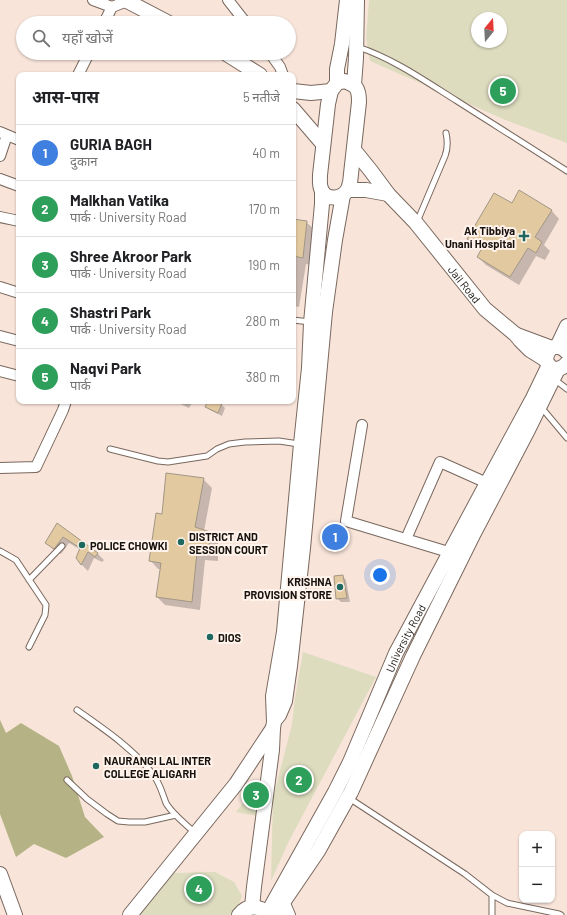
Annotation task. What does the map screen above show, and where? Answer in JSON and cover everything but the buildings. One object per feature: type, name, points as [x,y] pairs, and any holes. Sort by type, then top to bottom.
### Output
[{"type":"main road","points":[[306,445],[311,323],[322,204],[320,175],[328,104],[334,87],[342,44],[347,0]]},
{"type":"main road","points":[[354,85],[356,68],[357,0]]},
{"type":"main road","points":[[122,2],[153,16]]},
{"type":"main road","points":[[236,60],[255,72]]},
{"type":"main road","points":[[252,907],[272,750],[274,725],[273,696],[284,632],[306,445],[321,362],[325,312],[335,240],[345,193],[350,183],[359,102],[359,94],[356,87],[344,81],[334,87],[311,93],[296,91]]},
{"type":"main road","points":[[296,117],[323,144]]},
{"type":"main road","name":"Jail Road","points":[[354,150],[388,194],[416,223],[485,309],[515,334],[530,350],[556,360]]},
{"type":"main road","points":[[322,191],[327,196],[335,198],[345,193],[366,190],[388,194]]},
{"type":"main road","name":"University Road","points":[[281,913],[350,762],[396,653],[456,554],[540,406],[567,326]]},
{"type":"main road","name":"University Road","points":[[281,913],[348,797],[413,656],[487,482],[533,398],[556,360]]},
{"type":"main road","points":[[130,915],[236,784],[274,725]]},
{"type":"main road","points":[[0,874],[15,915]]},
{"type":"main road","points":[[0,894],[7,915]]},
{"type":"main road","points":[[239,915],[247,908],[252,907],[281,913]]},
{"type":"street","points":[[94,0],[122,2]]},
{"type":"street","points":[[228,0],[241,16]]},
{"type":"street","points":[[110,16],[122,2]]},
{"type":"street","points":[[80,72],[86,60]]},
{"type":"street","points":[[275,60],[282,72]]},
{"type":"street","points":[[0,156],[4,134],[16,139]]},
{"type":"street","points":[[0,180],[16,185]]},
{"type":"street","points":[[0,217],[16,220]]},
{"type":"street","points":[[0,287],[16,292]]},
{"type":"street","points":[[0,336],[16,340]]},
{"type":"street","points":[[0,372],[16,375]]},
{"type":"street","points":[[0,468],[36,467],[65,404]]},
{"type":"street","points":[[362,425],[346,521],[456,554]]},
{"type":"street","points":[[406,539],[440,462],[487,482]]},
{"type":"lane","points":[[356,47],[368,50],[393,62],[567,170]]},
{"type":"lane","points":[[416,223],[448,148],[446,133]]},
{"type":"lane","points":[[296,320],[311,323]]},
{"type":"lane","points":[[556,360],[567,389]]},
{"type":"lane","points":[[540,406],[567,438]]},
{"type":"lane","points":[[110,449],[158,461],[168,462],[207,456],[217,449],[229,444],[240,442],[279,442],[306,445]]},
{"type":"lane","points":[[29,580],[62,546]]},
{"type":"lane","points":[[0,551],[16,560],[46,605],[46,615],[29,647]]},
{"type":"lane","points":[[77,710],[120,741],[148,769],[158,781],[167,804],[196,834]]},
{"type":"lane","points":[[66,780],[87,799],[118,821],[145,822],[176,814]]},
{"type":"lane","points":[[348,797],[465,874],[492,895],[507,903],[561,915]]},
{"type":"lane","points":[[492,895],[492,915]]},
{"type":"green space","points":[[369,0],[567,0],[567,143],[508,121],[370,61],[366,38]]},
{"type":"green space","points":[[303,652],[376,677],[288,843],[271,881],[273,798],[292,724]]},
{"type":"green space","points":[[263,777],[262,817],[236,812]]},
{"type":"green space","points":[[215,872],[234,882],[242,896],[238,906],[230,915],[139,915],[172,873]]},
{"type":"shaded area","points":[[0,720],[6,733],[21,723],[59,746],[72,776],[85,817],[104,837],[66,858],[34,844],[16,857],[0,814]]},
{"type":"place","name":"Naqvi Park","points":[[503,91]]},
{"type":"place","name":"Ak Tibbiya Unani Hospital","points":[[524,236]]},
{"type":"place","name":"GURIA BAGH","points":[[335,537]]},
{"type":"place","name":"DISTRICT AND SESSION COURT","points":[[181,542]]},
{"type":"place","name":"POLICE CHOWKI","points":[[82,545]]},
{"type":"place","name":"KRISHNA PROVISION STORE","points":[[340,587]]},
{"type":"place","name":"DIOS","points":[[210,637]]},
{"type":"place","name":"NAURANGI LAL INTER COLLEGE ALIGARH","points":[[96,766]]},
{"type":"place","name":"Malkhan Vatika","points":[[299,780]]},
{"type":"place","name":"Shree Akroor Park","points":[[256,795]]},
{"type":"place","name":"Shastri Park","points":[[199,889]]}]
